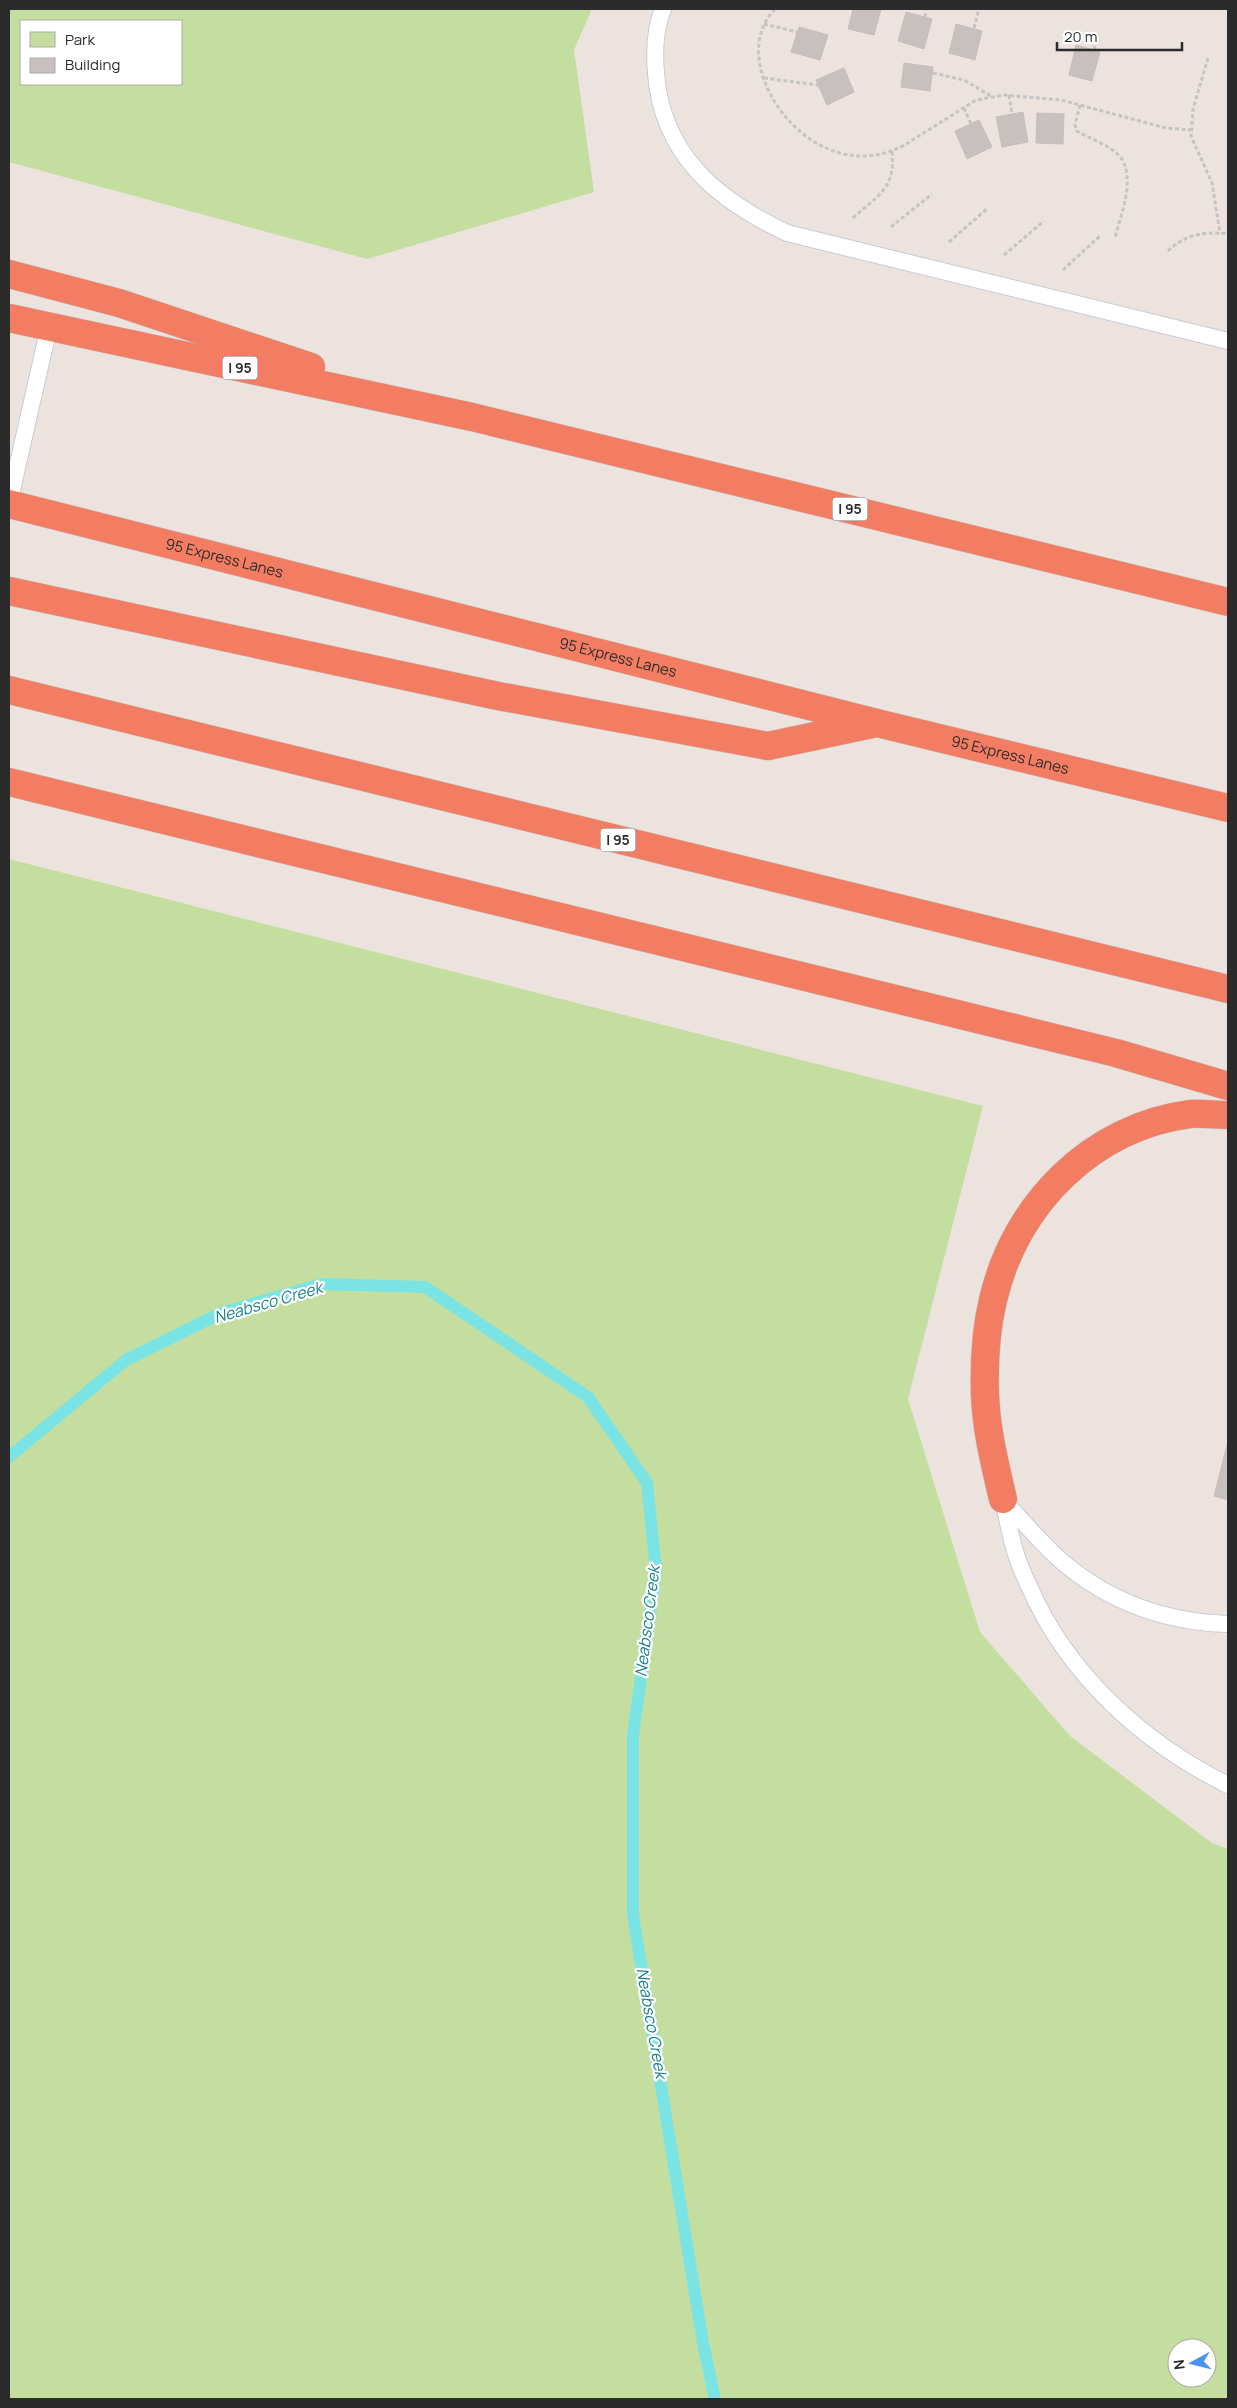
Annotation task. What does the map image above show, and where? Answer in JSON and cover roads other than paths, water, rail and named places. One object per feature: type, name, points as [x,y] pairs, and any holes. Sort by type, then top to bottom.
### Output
[{"type":"highway","points":[[9,274],[119,303],[290,360],[472,417]]},
{"type":"highway","name":"I 95","points":[[9,318],[472,417],[1228,602]]},
{"type":"highway","name":"95 Express Lanes","points":[[9,503],[877,723],[1228,808]]},
{"type":"highway","points":[[9,591],[498,696],[768,746],[877,723]]},
{"type":"highway","name":"I 95","points":[[9,690],[1228,989]]},
{"type":"highway","points":[[9,782],[1116,1053],[1228,1086]]},
{"type":"highway","points":[[1003,1499],[989,1437],[985,1395],[986,1351],[993,1300],[1009,1251],[1029,1214],[1062,1174],[1100,1145],[1144,1125],[1191,1114],[1228,1115]]},
{"type":"lane","points":[[663,9],[654,51],[657,94],[667,126],[681,151],[713,187],[752,216],[788,233],[1228,341]]},
{"type":"lane","points":[[9,503],[49,327]]},
{"type":"lane","points":[[1003,1499],[1065,1564],[1118,1600],[1165,1617],[1228,1624]]},
{"type":"lane","points":[[1003,1499],[1016,1556],[1039,1610],[1071,1660],[1110,1703],[1159,1742],[1228,1785]]},
{"type":"waterway","name":"Neabsco Creek","points":[[9,1457],[126,1360],[221,1313],[321,1284],[425,1287],[588,1397],[647,1483],[656,1571],[633,1735],[633,1915],[703,2343],[715,2399]]}]
